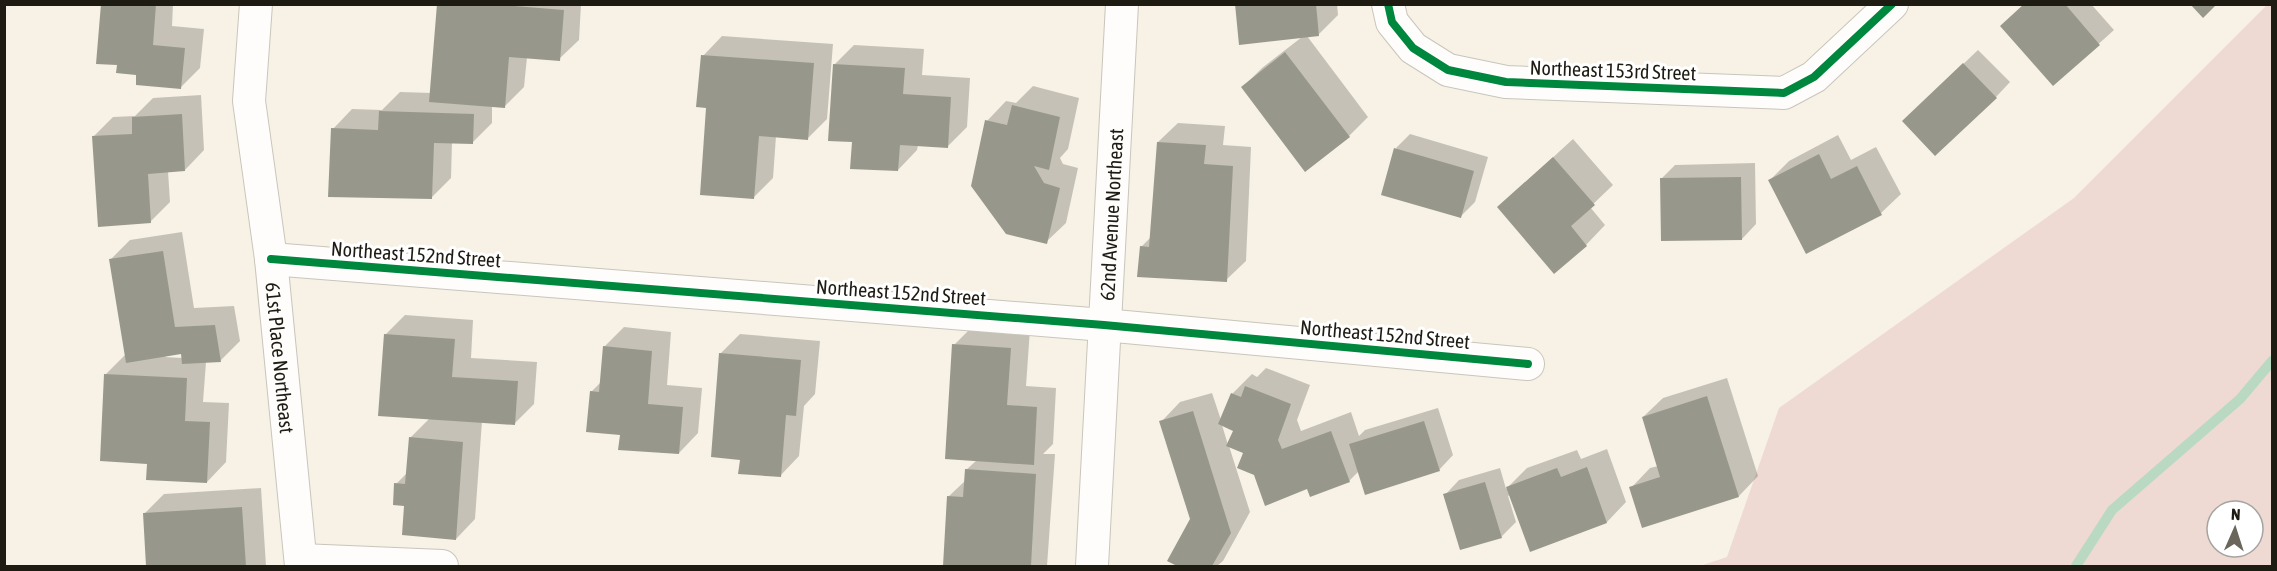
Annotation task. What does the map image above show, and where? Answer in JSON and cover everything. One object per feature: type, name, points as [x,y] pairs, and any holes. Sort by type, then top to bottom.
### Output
[{"type":"street","name":"61st Place Northeast","points":[[256,4],[249,101],[271,259],[301,563]]},
{"type":"street","name":"62nd Avenue Northeast","points":[[1092,567],[1122,4]]},
{"type":"street","name":"Northeast 153rd Street","points":[[1388,4],[1392,22],[1413,48],[1448,70],[1506,82],[1784,93],[1815,77],[1892,4]]},
{"type":"street","name":"Northeast 152nd Street","points":[[271,259],[1104,325],[1527,364]]},
{"type":"street","points":[[301,563],[442,567]]},
{"type":"shaded area","points":[[2267,5],[2272,5],[2272,566],[1700,566],[1727,557],[1779,408],[2074,198]]},
{"type":"building","points":[[101,4],[156,4],[153,45],[185,48],[181,89],[136,85],[136,75],[116,73],[117,65],[96,64]]},
{"type":"building","points":[[437,4],[490,4],[564,10],[560,61],[509,57],[505,108],[429,102]]},
{"type":"building","points":[[1235,4],[1316,4],[1319,36],[1239,45]]},
{"type":"building","points":[[2024,4],[2065,4],[2100,45],[2053,86],[2000,26]]},
{"type":"building","points":[[2190,4],[2217,4],[2203,18]]},
{"type":"building","points":[[1285,52],[1350,137],[1305,172],[1241,87]]},
{"type":"building","points":[[701,55],[814,63],[808,140],[759,136],[754,199],[700,195],[706,108],[696,107]]},
{"type":"building","points":[[1963,63],[1997,98],[1935,156],[1902,121]]},
{"type":"building","points":[[833,64],[905,68],[903,94],[951,97],[948,148],[900,145],[898,171],[850,169],[852,142],[828,141]]},
{"type":"building","points":[[1012,105],[1060,117],[1049,170],[1034,166],[1044,183],[1060,188],[1047,244],[1006,234],[971,186],[985,120],[1007,125]]},
{"type":"building","points":[[379,111],[474,114],[473,144],[434,143],[432,199],[328,197],[331,128],[378,130]]},
{"type":"building","points":[[182,114],[185,171],[148,174],[151,223],[98,227],[92,136],[132,134],[132,117]]},
{"type":"building","points":[[1157,142],[1206,145],[1204,164],[1233,166],[1227,282],[1137,277],[1140,246],[1149,247]]},
{"type":"building","points":[[1394,148],[1474,171],[1461,218],[1381,195]]},
{"type":"building","points":[[1819,154],[1831,179],[1857,166],[1882,215],[1806,254],[1768,180]]},
{"type":"building","points":[[1553,157],[1595,205],[1571,226],[1587,246],[1554,274],[1497,207]]},
{"type":"building","points":[[1741,177],[1742,240],[1661,241],[1660,178]]},
{"type":"building","points":[[163,251],[175,327],[215,325],[221,362],[182,364],[181,354],[126,363],[109,259]]},
{"type":"building","points":[[384,334],[455,339],[452,377],[518,381],[515,425],[378,416]]},
{"type":"building","points":[[952,344],[1011,348],[1007,405],[1037,407],[1034,465],[945,459]]},
{"type":"building","points":[[603,346],[652,351],[648,404],[683,407],[679,454],[618,450],[620,435],[586,432],[590,391],[599,392]]},
{"type":"building","points":[[719,353],[801,360],[796,416],[786,415],[781,477],[738,474],[740,460],[711,457]]},
{"type":"building","points":[[104,374],[187,378],[185,421],[210,422],[207,483],[146,480],[147,464],[100,461]]},
{"type":"building","points":[[1245,386],[1291,404],[1278,440],[1282,449],[1331,431],[1350,482],[1310,497],[1307,489],[1265,506],[1254,475],[1237,468],[1243,453],[1226,446],[1233,431],[1218,424],[1231,393],[1241,397]]},
{"type":"building","points":[[1707,396],[1739,497],[1642,528],[1629,487],[1660,477],[1642,417]]},
{"type":"building","points":[[1193,411],[1231,533],[1212,566],[1177,566],[1167,561],[1190,519],[1159,421]]},
{"type":"building","points":[[1424,421],[1440,471],[1365,495],[1349,444]]},
{"type":"building","points":[[409,437],[463,442],[456,540],[402,535],[404,506],[393,505],[394,483],[405,484]]},
{"type":"building","points":[[1587,467],[1607,523],[1530,552],[1506,487],[1557,468],[1561,477]]},
{"type":"building","points":[[965,469],[1036,474],[1031,566],[943,566],[947,496],[963,497]]},
{"type":"building","points":[[1485,482],[1502,538],[1460,550],[1443,494]]},
{"type":"building","points":[[242,507],[246,566],[146,566],[143,513]]},
{"type":"waterway","points":[[2076,566],[2112,510],[2240,399],[2272,361]]},
{"type":"cycle path","points":[[1388,4],[1392,22],[1413,48],[1448,70],[1506,82],[1784,93],[1814,77],[1892,4]]},
{"type":"cycle path","points":[[271,259],[1104,325],[1528,364]]}]
